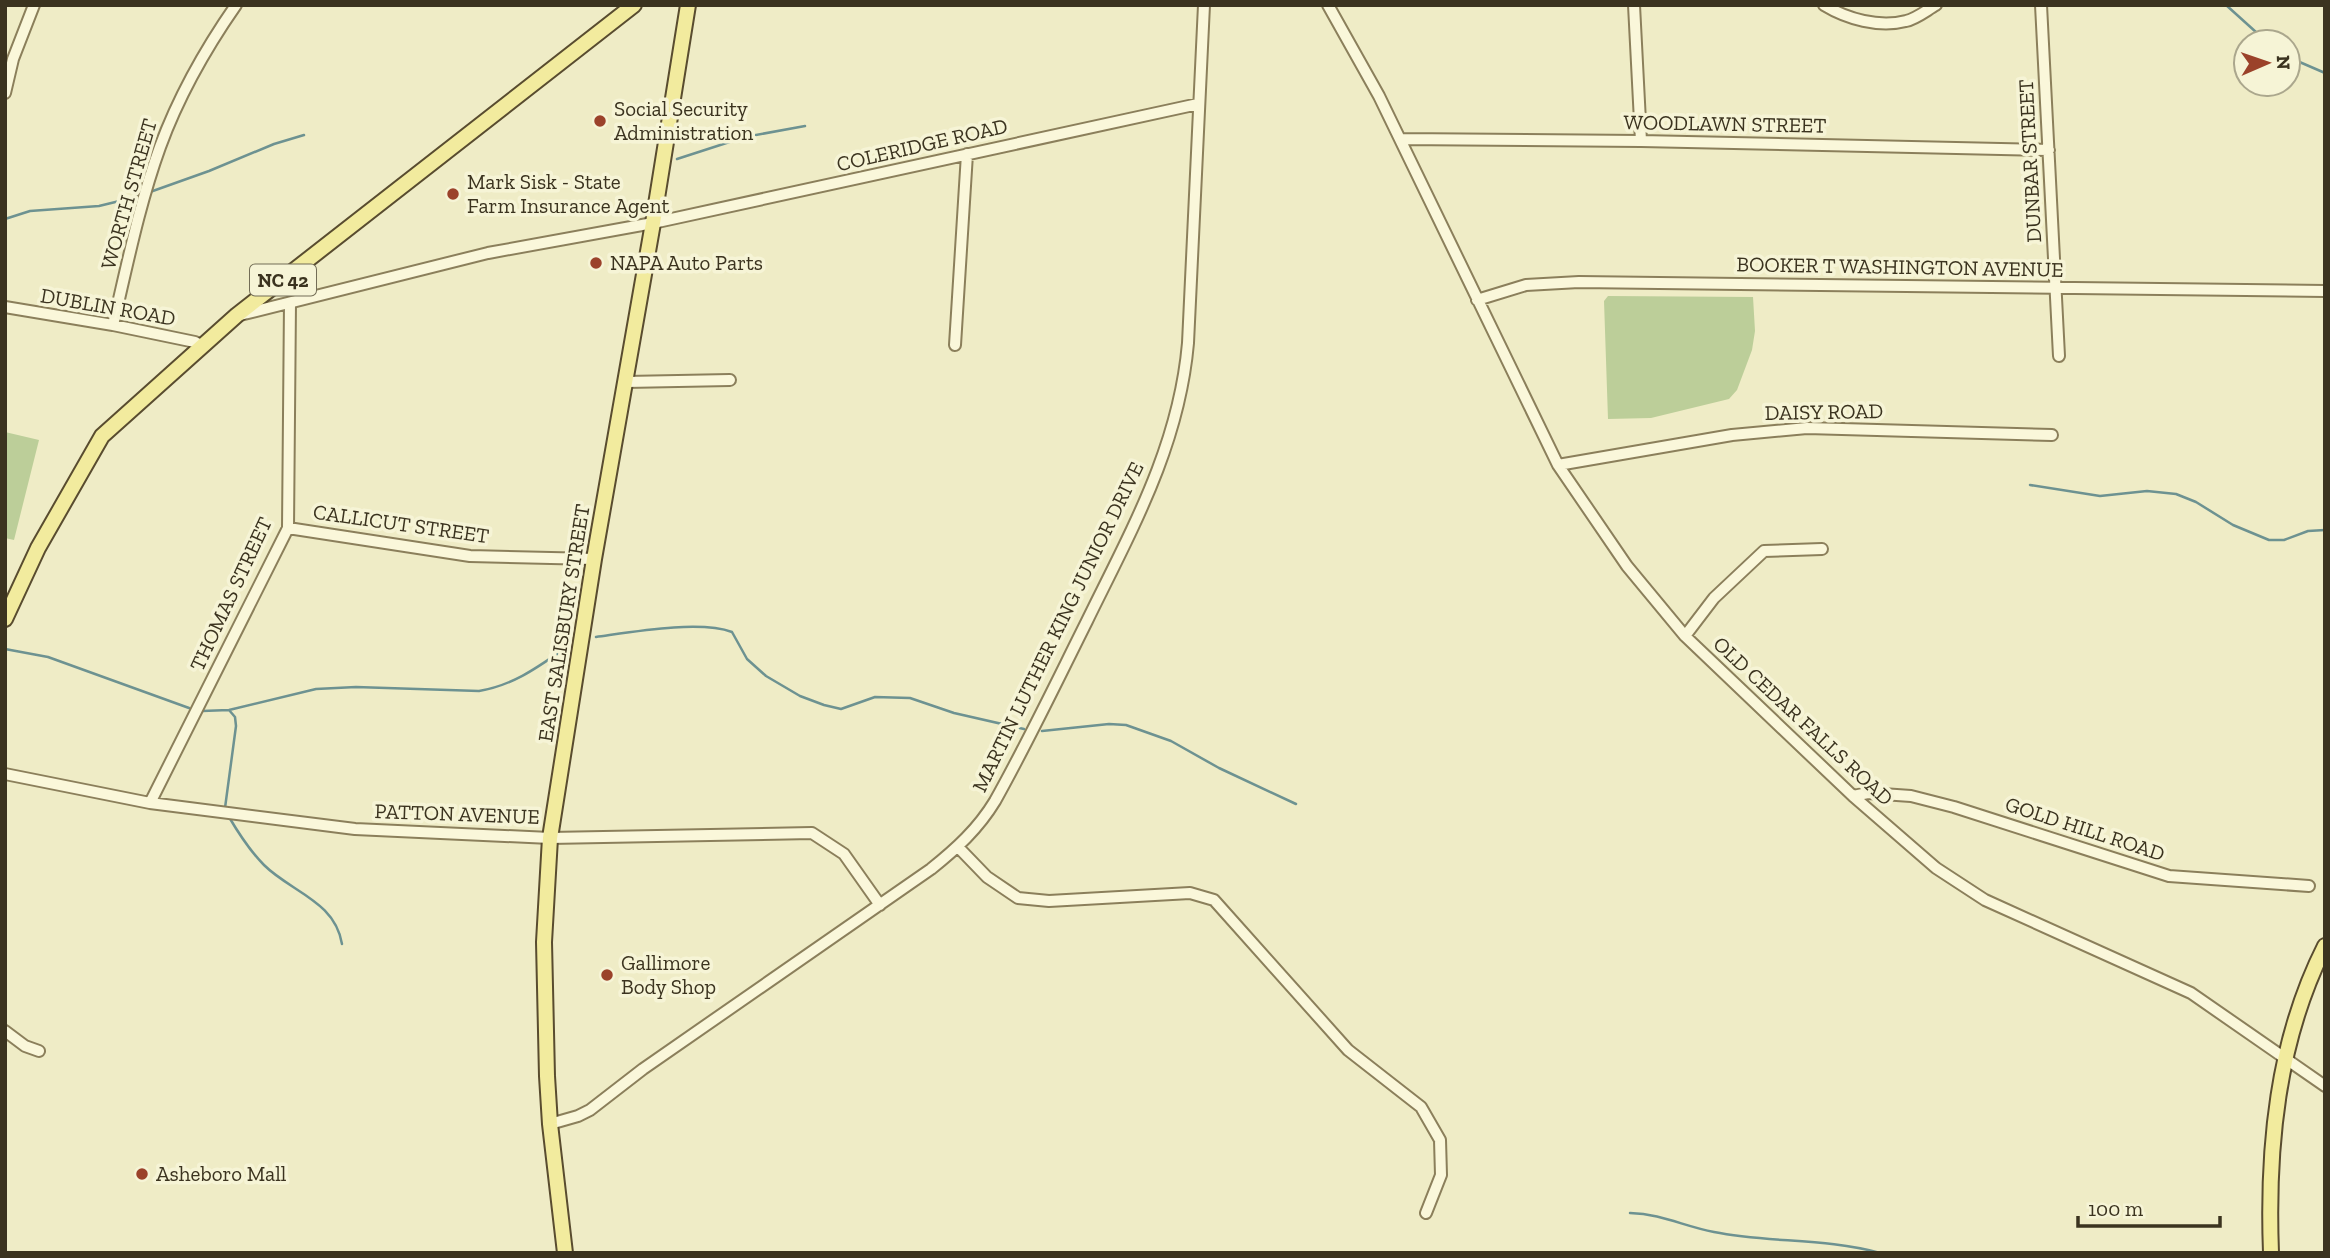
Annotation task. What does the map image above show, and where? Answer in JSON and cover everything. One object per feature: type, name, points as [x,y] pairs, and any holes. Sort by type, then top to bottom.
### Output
[{"type":"main road","name":"NC 42","points":[[5,619],[38,548],[103,436],[237,315],[634,5]]},
{"type":"main road","name":"EAST SALISBURY STREET","points":[[565,1253],[550,1124],[544,942],[550,838],[594,559],[688,5]]},
{"type":"main road","points":[[2271,1253],[2270,1154],[2285,1058],[2297,1012],[2325,946]]},
{"type":"street","points":[[5,93],[13,59],[34,5]]},
{"type":"street","name":"WORTH STREET","points":[[113,325],[141,209],[159,149],[173,113],[219,29],[236,5]]},
{"type":"street","name":"MARTIN LUTHER KING JUNIOR DRIVE","points":[[550,1124],[590,1110],[635,1074],[880,905],[958,847],[985,817],[1013,769],[1126,541],[1168,444],[1182,390],[1188,343],[1203,5]]},
{"type":"street","name":"OLD CEDAR FALLS ROAD","points":[[1328,5],[1400,139],[1558,465],[1627,566],[1685,636],[1853,796],[1936,868],[2011,912],[2191,993],[2325,1086]]},
{"type":"street","points":[[1634,5],[1641,141]]},
{"type":"street","points":[[1824,5],[1854,20],[1896,22],[1908,21],[1936,5]]},
{"type":"street","name":"DUNBAR STREET","points":[[2041,5],[2059,356]]},
{"type":"street","name":"COLERIDGE ROAD","points":[[237,315],[488,253],[653,223],[1198,104]]},
{"type":"street","name":"WOODLAWN STREET","points":[[1400,139],[2049,150]]},
{"type":"street","points":[[955,345],[967,153]]},
{"type":"street","name":"BOOKER T WASHINGTON AVENUE","points":[[1477,300],[1526,285],[1578,282],[2325,291]]},
{"type":"street","points":[[273,288],[290,303]]},
{"type":"street","name":"THOMAS STREET","points":[[150,803],[288,528],[290,303]]},
{"type":"street","name":"DUBLIN ROAD","points":[[5,307],[113,325],[203,346]]},
{"type":"street","points":[[626,382],[730,380]]},
{"type":"street","name":"DAISY ROAD","points":[[1558,465],[1732,435],[1807,428],[2052,435]]},
{"type":"street","name":"CALLICUT STREET","points":[[288,528],[471,556],[594,559]]},
{"type":"street","points":[[1685,636],[1714,598],[1764,551],[1822,548]]},
{"type":"street","name":"PATTON AVENUE","points":[[5,774],[150,803],[355,829],[550,838],[812,833],[844,854],[880,905]]},
{"type":"street","name":"GOLD HILL ROAD","points":[[1853,796],[1868,793],[1911,796],[1954,807],[2169,876],[2309,886]]},
{"type":"street","points":[[958,847],[987,877],[1018,898],[1049,901],[1190,893],[1214,900],[1348,1050],[1421,1107],[1440,1140],[1441,1175],[1426,1213]]},
{"type":"street","points":[[5,1031],[39,1052]]},
{"type":"green space","points":[[1608,296],[1753,297],[1755,331],[1752,350],[1737,390],[1729,399],[1651,418],[1608,419],[1604,301]]},
{"type":"green space","points":[[5,432],[39,440],[14,540],[5,538]]},
{"type":"waterway","points":[[2226,5],[2251,28]]},
{"type":"waterway","points":[[2302,63],[2325,73]]},
{"type":"waterway","points":[[677,159],[745,137],[805,126]]},
{"type":"waterway","points":[[150,192],[304,135]]},
{"type":"waterway","points":[[5,219],[30,211],[99,206],[140,196]]},
{"type":"waterway","points":[[2030,485],[2100,496],[2147,491],[2176,494],[2196,502],[2233,525],[2269,540],[2284,540],[2308,531],[2325,530]]},
{"type":"waterway","points":[[596,637],[684,627],[732,632],[747,659],[766,676],[800,696],[824,705],[841,709],[875,697],[910,698],[954,713],[1024,729]]},
{"type":"waterway","points":[[202,711],[229,710],[316,689],[356,687],[479,691],[515,680],[567,647]]},
{"type":"waterway","points":[[5,649],[48,657],[189,708]]},
{"type":"waterway","points":[[225,808],[236,726],[235,717],[229,710]]},
{"type":"waterway","points":[[1042,731],[1109,724],[1126,725],[1171,741],[1219,768],[1296,804]]},
{"type":"waterway","points":[[229,817],[264,865],[310,898],[331,917],[342,944]]},
{"type":"waterway","points":[[1630,1213],[1703,1230],[1839,1245],[1880,1253]]},
{"type":"place","name":"Social Security Administration","points":[[600,121]]},
{"type":"place","name":"Mark Sisk - State Farm Insurance Agent","points":[[453,194]]},
{"type":"place","name":"NAPA Auto Parts","points":[[596,263]]},
{"type":"place","name":"Gallimore Body Shop","points":[[607,975]]},
{"type":"place","name":"Asheboro Mall","points":[[142,1174]]}]
